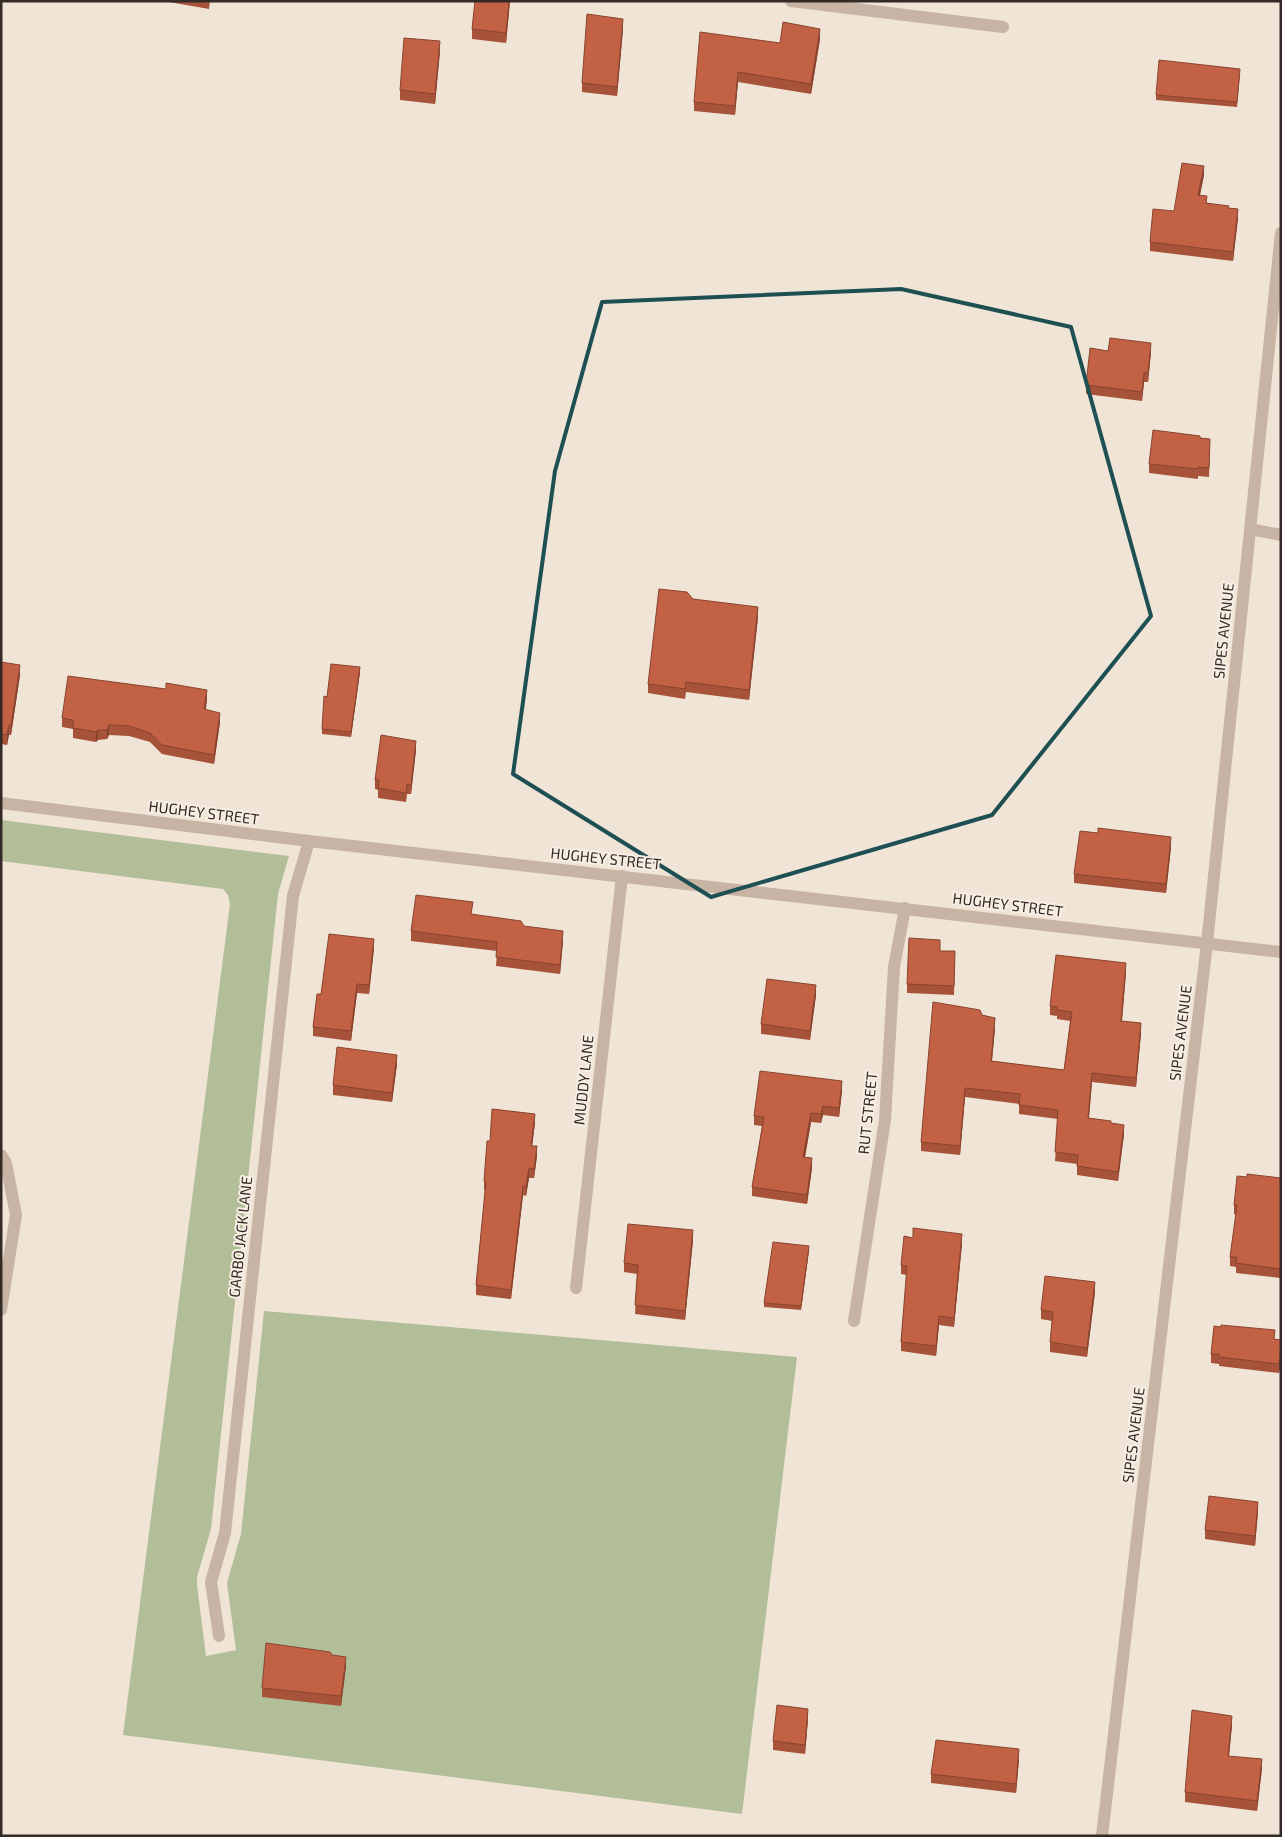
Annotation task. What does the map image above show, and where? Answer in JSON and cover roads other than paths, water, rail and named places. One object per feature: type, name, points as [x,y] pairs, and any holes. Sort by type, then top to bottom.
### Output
[{"type":"street","points":[[792,1],[1002,27]]},
{"type":"street","name":"SIPES AVENUE","points":[[1102,1836],[1207,943],[1281,233]]},
{"type":"street","points":[[1250,530],[1281,535]]},
{"type":"street","name":"HUGHEY STREET","points":[[1,803],[309,841],[1281,952]]},
{"type":"street","name":"GARBO JACK LANE","points":[[219,1636],[212,1582],[225,1532],[293,896],[309,841]]},
{"type":"street","name":"MUDDY LANE","points":[[576,1288],[622,876]]},
{"type":"street","name":"RUT STREET","points":[[854,1321],[885,1120],[894,966],[905,908]]},
{"type":"street","points":[[1,1155],[6,1163],[16,1215],[1,1310]]}]
